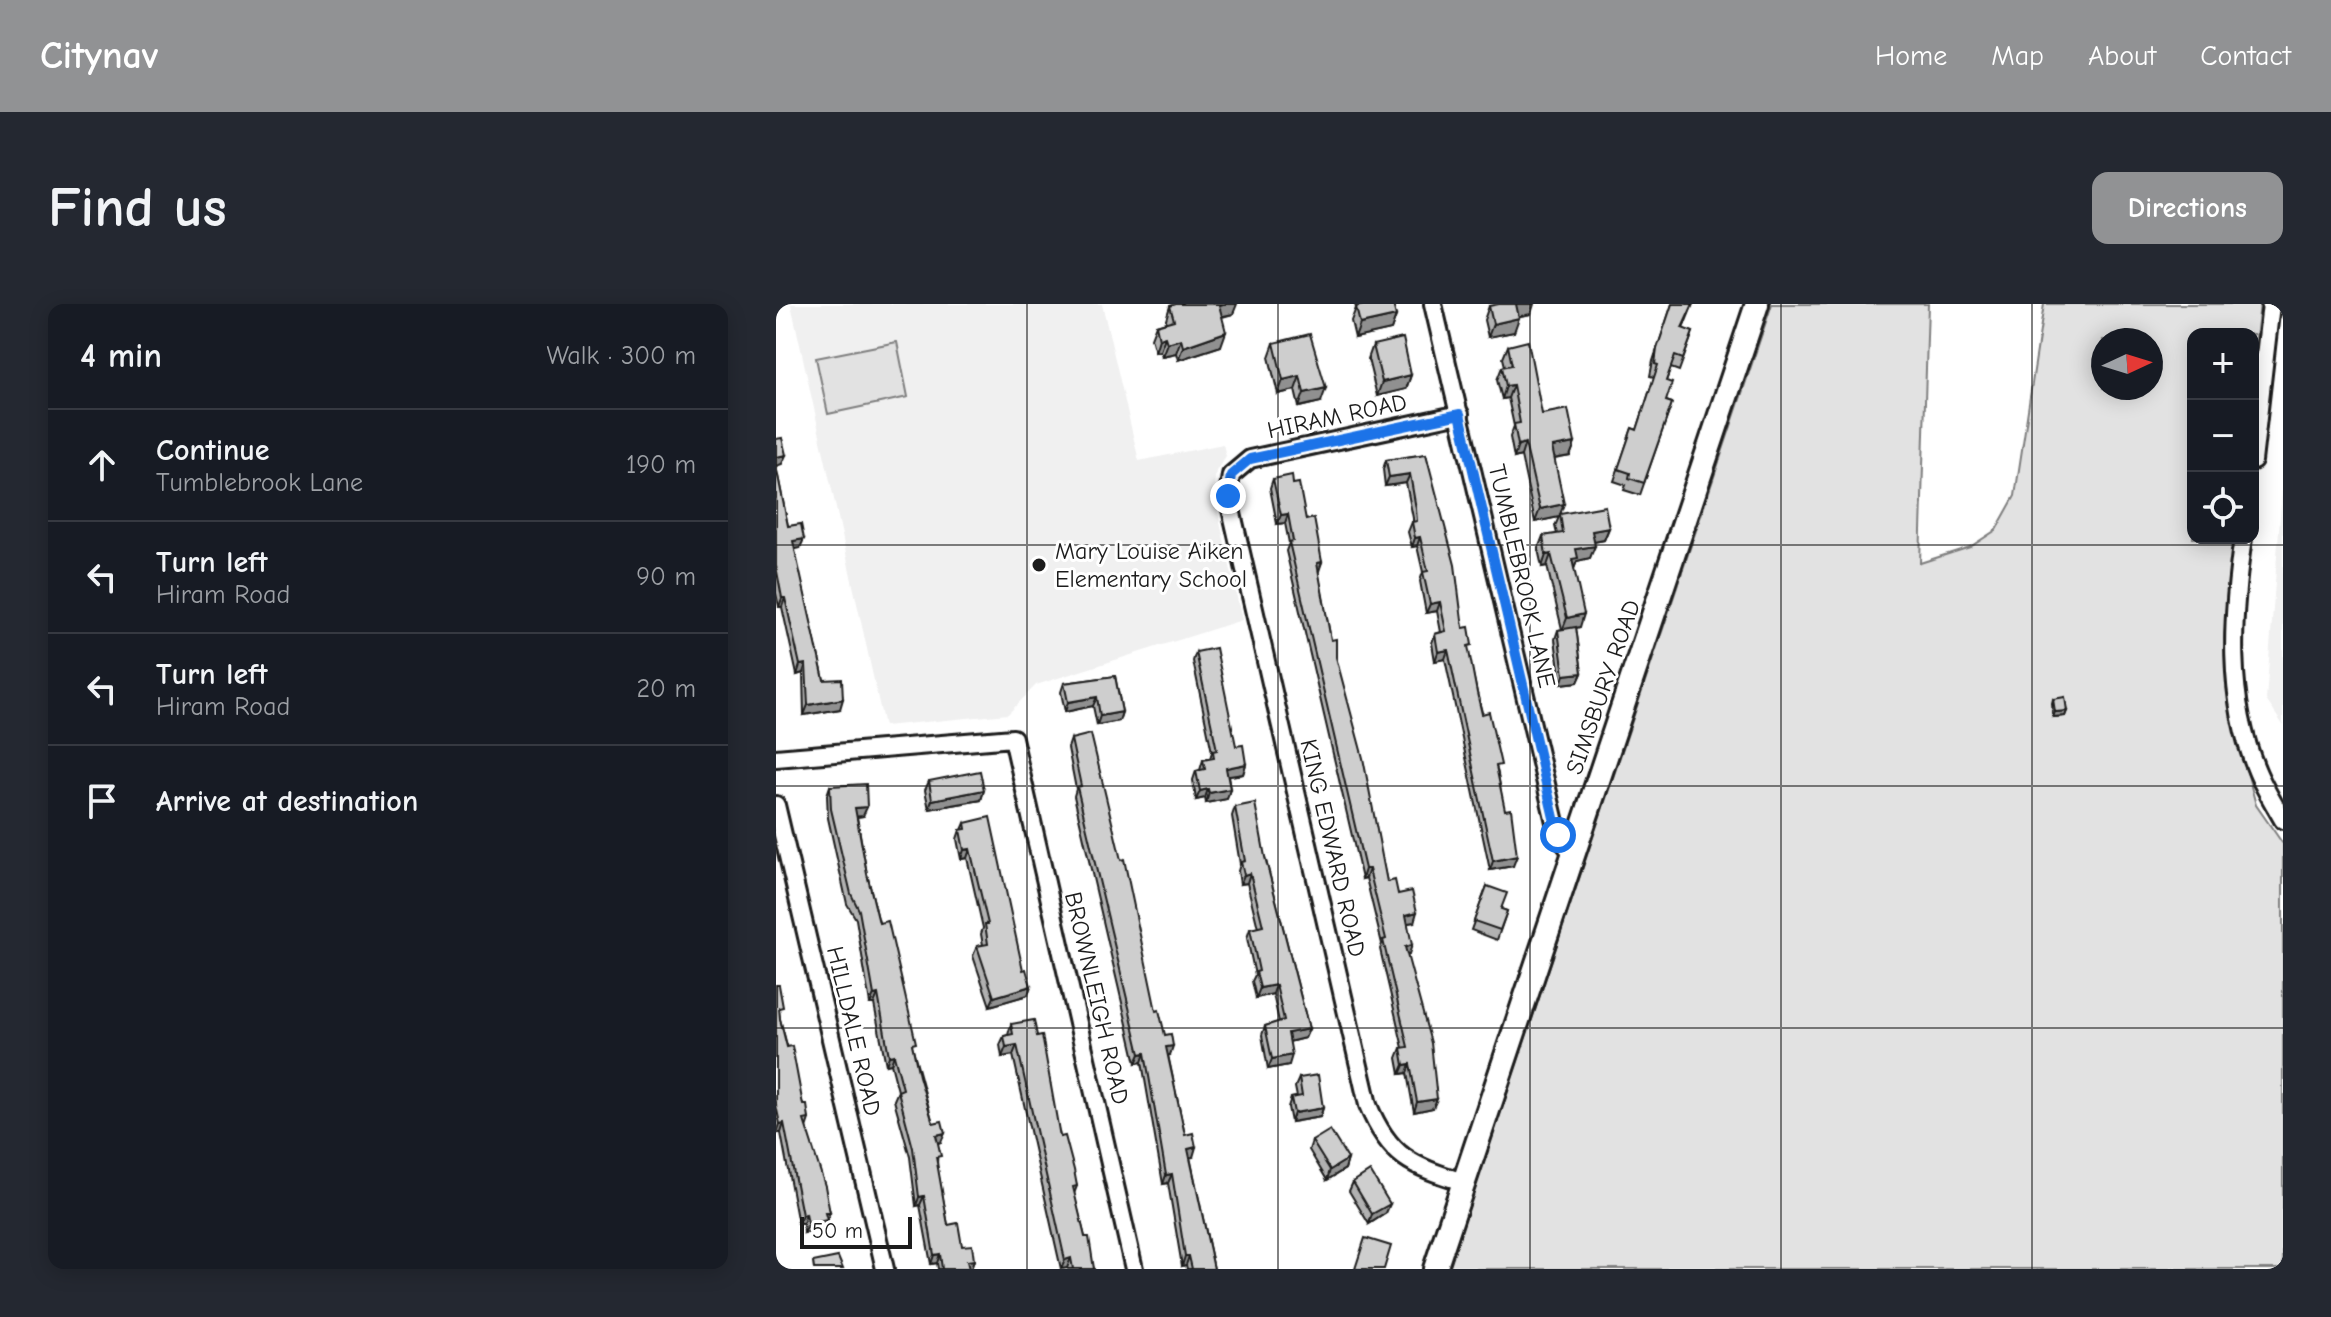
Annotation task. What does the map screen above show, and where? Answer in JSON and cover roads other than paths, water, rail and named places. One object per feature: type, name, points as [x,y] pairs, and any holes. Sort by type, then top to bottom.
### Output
[{"type":"main road","name":"SIMSBURY ROAD","points":[[1435,1269],[1757,304]]},
{"type":"street","name":"TUMBLEBROOK LANE","points":[[1433,304],[1558,835],[1573,854]]},
{"type":"street","points":[[2259,409],[2271,304]]},
{"type":"street","name":"HIRAM ROAD","points":[[1231,475],[1250,459],[1460,414]]},
{"type":"street","name":"KING EDWARD ROAD","points":[[1231,475],[1229,506],[1368,1105],[1386,1142],[1400,1156],[1463,1182]]},
{"type":"street","points":[[2243,544],[2234,664],[2239,711],[2256,770],[2283,820]]},
{"type":"street","name":"BROWNLEIGH ROAD","points":[[776,758],[1013,738],[1134,1269]]},
{"type":"street","name":"HILLDALE ROAD","points":[[776,805],[885,1269]]},
{"type":"place","name":"Mary Louise Aiken Elementary School","points":[[1039,565]]}]
